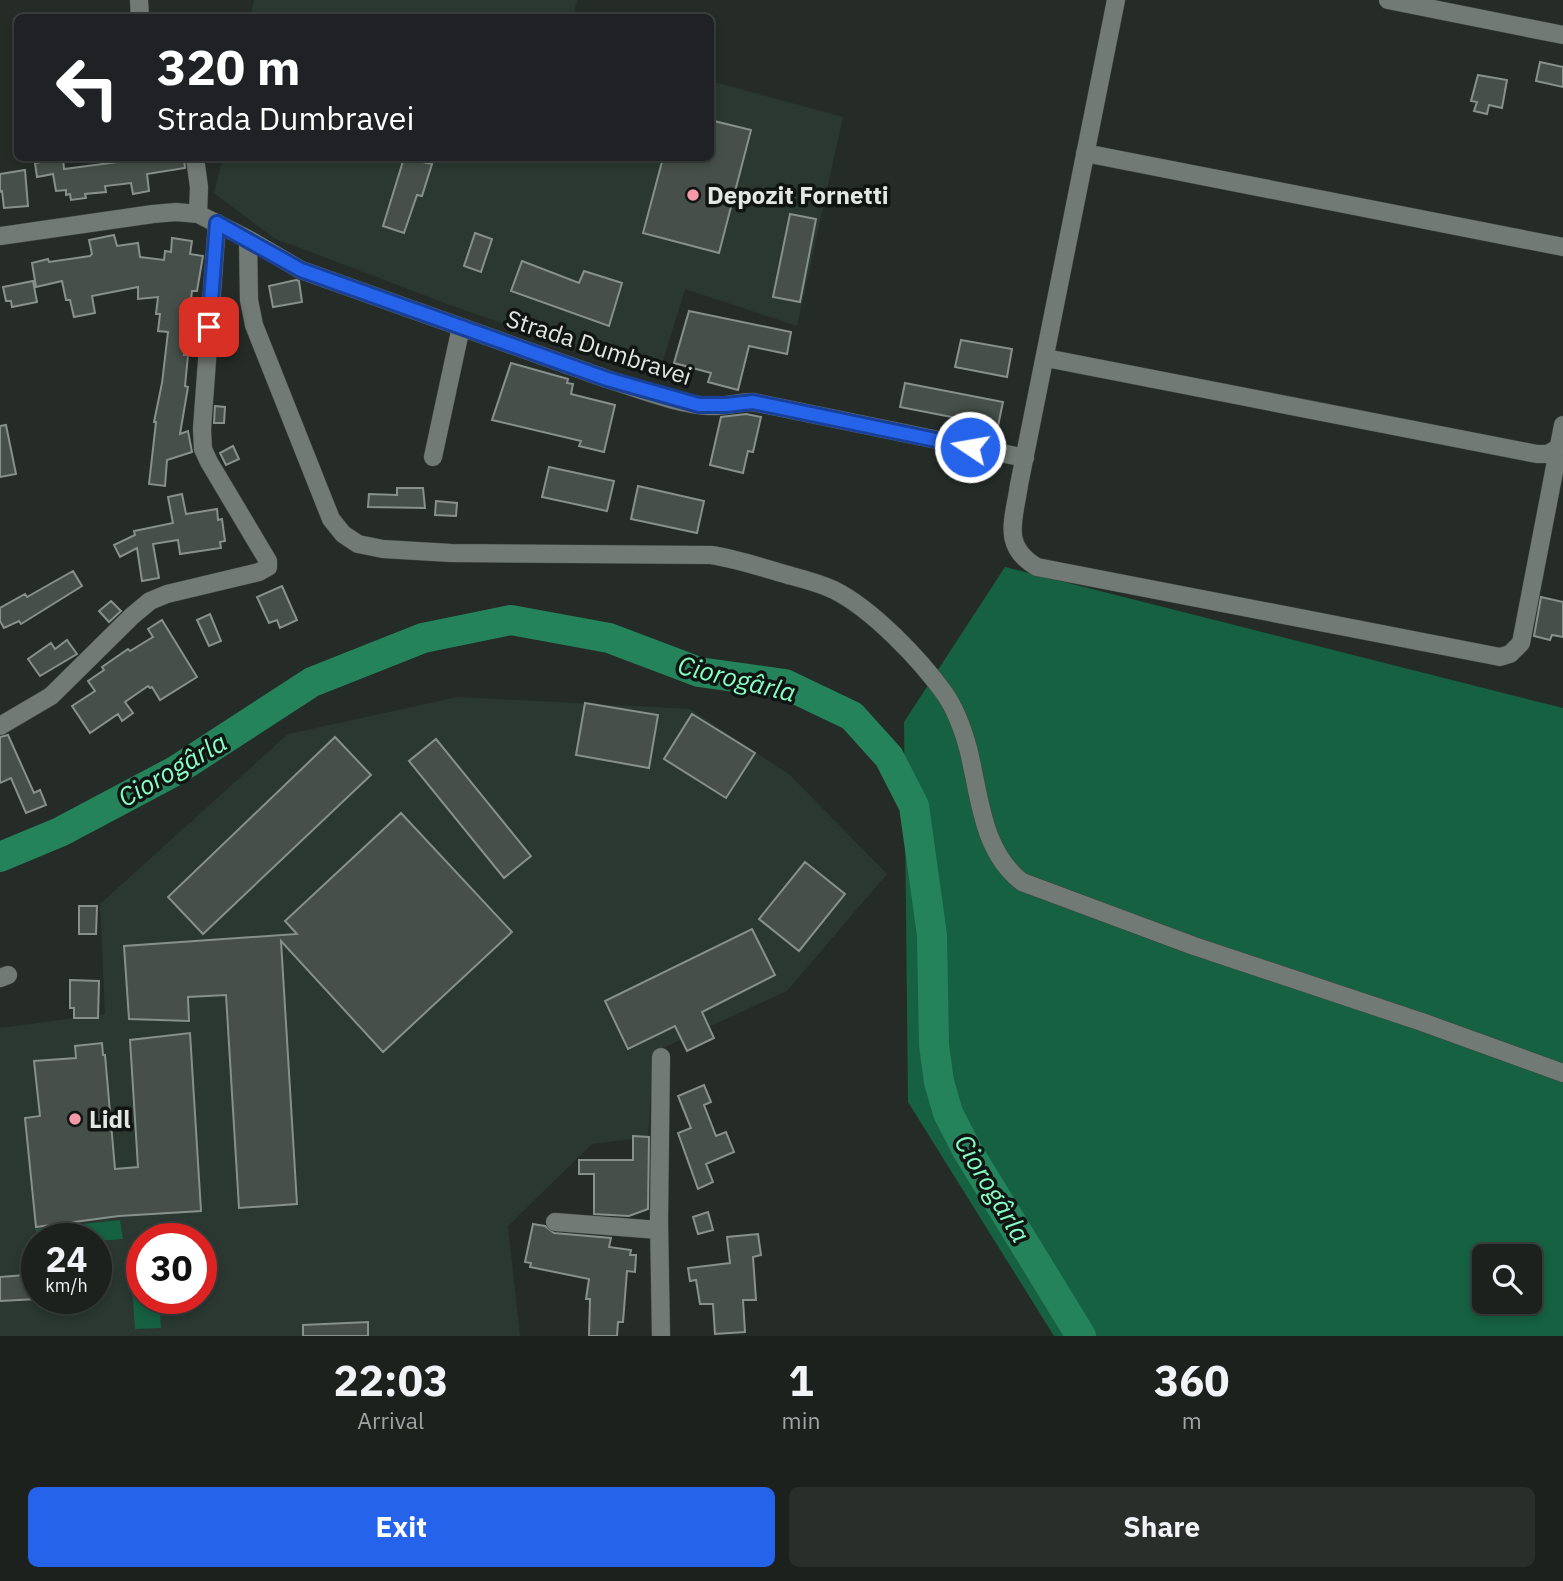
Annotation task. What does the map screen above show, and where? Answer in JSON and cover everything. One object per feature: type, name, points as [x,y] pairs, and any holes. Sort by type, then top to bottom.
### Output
[{"type":"street","points":[[1116,0],[1012,530],[1013,543],[1023,559],[1037,567],[1500,657],[1510,654],[1521,643],[1563,425]]},
{"type":"street","points":[[1388,0],[1563,34]]},
{"type":"street","points":[[1085,153],[1563,247]]},
{"type":"street","points":[[195,161],[199,187],[198,214]]},
{"type":"street","name":"Strada Dumbravei","points":[[0,236],[153,214],[198,214],[301,270],[607,379],[684,402],[711,406],[753,402],[1025,458]]},
{"type":"street","points":[[0,726],[51,696],[150,601],[167,594],[260,572],[268,567],[268,561],[209,462],[204,449],[203,417],[217,223]]},
{"type":"street","points":[[248,239],[249,300],[254,325],[322,498],[337,527],[351,540],[366,547],[451,553],[711,555],[742,561],[830,588],[867,611],[946,695],[967,745],[989,837],[1001,862],[1022,882],[1182,942],[1422,1022],[1563,1073]]},
{"type":"street","points":[[433,457],[461,327]]},
{"type":"street","points":[[1046,358],[1537,454],[1548,454],[1558,448]]},
{"type":"street","points":[[661,1057],[661,1336]]},
{"type":"street","points":[[555,1222],[659,1230]]},
{"type":"shaded area","points":[[254,0],[577,0],[574,14],[252,14]]},
{"type":"shaded area","points":[[714,82],[843,117],[797,326],[685,289],[658,377],[450,305],[274,238],[214,193],[222,161],[714,161]]},
{"type":"shaded area","points":[[458,697],[690,709],[790,775],[887,874],[787,991],[654,1052],[648,1137],[592,1144],[508,1226],[520,1336],[0,1336],[0,1028],[105,1014],[100,904],[288,734]]},
{"type":"green space","points":[[1005,567],[1563,708],[1563,1336],[1054,1336],[908,1102],[904,722]]},
{"type":"green space","points":[[120,1220],[123,1239],[112,1240],[112,1223],[92,1223]]},
{"type":"green space","points":[[134,1314],[160,1314],[161,1328],[135,1329]]},
{"type":"building","points":[[1540,62],[1563,67],[1563,87],[1536,81]]},
{"type":"building","points":[[1478,75],[1507,80],[1502,108],[1489,105],[1487,114],[1474,111],[1477,102],[1471,101]]},
{"type":"building","name":"Depozit Fornetti","points":[[714,121],[751,130],[719,253],[643,233],[662,161],[714,161]]},
{"type":"building","points":[[63,161],[64,169],[118,161],[184,161],[185,168],[147,174],[149,191],[133,194],[131,183],[105,186],[106,192],[85,194],[86,198],[71,200],[70,194],[66,195],[66,190],[56,191],[53,174],[37,177],[35,163]]},
{"type":"building","points":[[403,161],[432,164],[422,196],[417,195],[404,233],[383,226]]},
{"type":"building","points":[[25,170],[28,206],[4,208],[2,191],[0,192],[0,174]]},
{"type":"building","points":[[790,214],[816,219],[800,302],[773,297]]},
{"type":"building","points":[[475,233],[492,239],[481,272],[464,266]]},
{"type":"building","points":[[114,235],[117,246],[138,243],[140,257],[164,260],[165,251],[171,252],[172,238],[192,241],[190,254],[203,256],[197,291],[192,291],[184,355],[188,355],[185,386],[188,387],[180,434],[188,431],[192,452],[167,460],[165,486],[149,484],[154,422],[168,332],[158,331],[158,297],[138,299],[138,287],[92,296],[95,313],[74,317],[70,300],[66,300],[62,281],[36,287],[32,263],[90,256],[92,254],[89,240]]},
{"type":"building","points":[[522,261],[579,283],[584,271],[622,283],[609,326],[511,291]]},
{"type":"building","points":[[33,281],[37,302],[12,307],[11,301],[6,301],[3,287]]},
{"type":"building","points":[[299,281],[302,302],[273,307],[269,286]]},
{"type":"building","points":[[689,311],[791,332],[787,354],[749,346],[738,390],[708,382],[711,373],[674,363]]},
{"type":"building","points":[[961,340],[1012,349],[1007,377],[955,367]]},
{"type":"building","points":[[511,363],[568,379],[567,383],[573,384],[571,394],[615,405],[604,452],[579,446],[581,441],[492,420]]},
{"type":"building","points":[[905,383],[1003,402],[998,426],[900,407]]},
{"type":"building","points":[[215,406],[225,407],[224,423],[214,423]]},
{"type":"building","points":[[746,414],[761,417],[753,452],[748,451],[743,473],[710,465],[721,417]]},
{"type":"building","points":[[6,425],[16,474],[0,477],[0,426]]},
{"type":"building","points":[[233,446],[239,459],[226,465],[220,453]]},
{"type":"building","points":[[549,467],[614,481],[607,511],[542,497]]},
{"type":"building","points":[[638,486],[704,501],[697,533],[631,519]]},
{"type":"building","points":[[397,488],[423,488],[425,508],[368,507],[369,494],[397,495]]},
{"type":"building","points":[[182,494],[186,514],[217,509],[218,520],[222,519],[225,541],[220,542],[221,548],[180,554],[178,540],[153,544],[159,578],[142,581],[137,548],[120,557],[114,545],[135,535],[134,531],[173,523],[168,497]]},
{"type":"building","points":[[436,501],[457,503],[456,516],[435,515]]},
{"type":"building","points":[[73,571],[82,586],[21,624],[19,621],[4,628],[0,621],[0,608],[25,594],[27,597]]},
{"type":"building","points":[[282,586],[297,620],[280,628],[277,620],[269,623],[257,597]]},
{"type":"building","points":[[1541,597],[1563,602],[1563,637],[1552,635],[1550,640],[1534,636]]},
{"type":"building","points":[[111,601],[121,611],[109,622],[99,611]]},
{"type":"building","points":[[210,614],[221,641],[209,646],[197,620]]},
{"type":"building","points":[[162,620],[197,677],[160,700],[152,687],[148,686],[125,702],[133,713],[122,721],[118,714],[90,733],[72,706],[95,691],[88,681],[104,670],[102,667],[128,649],[130,651],[153,637],[148,629]]},
{"type":"building","points":[[67,640],[77,654],[40,676],[28,659],[51,643],[55,649]]},
{"type":"building","points":[[585,703],[658,715],[649,768],[576,755]]},
{"type":"building","points":[[692,714],[755,753],[726,798],[664,759]]},
{"type":"building","points":[[8,735],[34,793],[40,790],[46,805],[26,813],[11,778],[0,783],[0,737]]},
{"type":"building","points":[[335,737],[371,775],[203,934],[168,897]]},
{"type":"building","points":[[436,739],[531,856],[504,878],[409,761]]},
{"type":"building","points":[[401,813],[512,932],[383,1052],[281,941],[297,1204],[239,1208],[226,995],[188,997],[189,1021],[129,1019],[124,946],[297,934],[285,921]]},
{"type":"building","points":[[805,862],[845,894],[799,951],[759,919]]},
{"type":"building","points":[[79,906],[97,906],[96,934],[79,934]]},
{"type":"building","points":[[752,929],[775,975],[702,1012],[714,1038],[687,1051],[675,1026],[628,1049],[605,1001]]},
{"type":"building","points":[[70,980],[99,981],[98,1018],[74,1018],[74,1008],[70,1008]]},
{"type":"building","points":[[190,1033],[201,1211],[119,1216],[66,1223],[36,1223],[25,1118],[40,1116],[34,1061],[76,1058],[75,1046],[102,1043],[115,1169],[138,1167],[130,1040]]},
{"type":"building","points":[[704,1085],[711,1102],[704,1105],[716,1136],[726,1132],[734,1152],[706,1164],[713,1182],[698,1189],[678,1133],[691,1128],[678,1096]]},
{"type":"building","points":[[633,1136],[649,1137],[648,1209],[629,1216],[594,1214],[594,1174],[579,1174],[579,1160],[633,1160]]},
{"type":"building","points":[[708,1212],[713,1230],[698,1234],[693,1217]]},
{"type":"building","points":[[533,1224],[545,1226],[554,1233],[611,1238],[609,1247],[631,1250],[630,1255],[636,1255],[635,1272],[627,1271],[623,1322],[618,1322],[617,1336],[589,1336],[590,1299],[586,1299],[589,1279],[530,1267],[531,1263],[525,1262]]},
{"type":"building","points":[[758,1234],[761,1255],[753,1257],[756,1300],[743,1300],[745,1332],[715,1334],[713,1304],[700,1304],[696,1280],[690,1281],[688,1268],[730,1263],[727,1237]]},
{"type":"building","points":[[21,1275],[21,1300],[0,1301],[0,1277]]},
{"type":"building","points":[[368,1322],[368,1336],[303,1336],[303,1325]]},
{"type":"waterway","name":"Ciorogârla","points":[[0,857],[60,832],[175,771],[312,682],[423,638],[511,620],[609,638],[699,672],[785,684],[852,716],[889,757],[914,806],[932,935],[934,1045],[939,1082],[948,1113],[967,1150],[1081,1336]]},
{"type":"place","name":"Depozit Fornetti","points":[[693,195]]},
{"type":"place","name":"Lidl","points":[[75,1119]]},
{"type":"route","points":[[209,327],[217,223],[301,270],[635,388],[699,405],[753,402],[970,447]]}]
